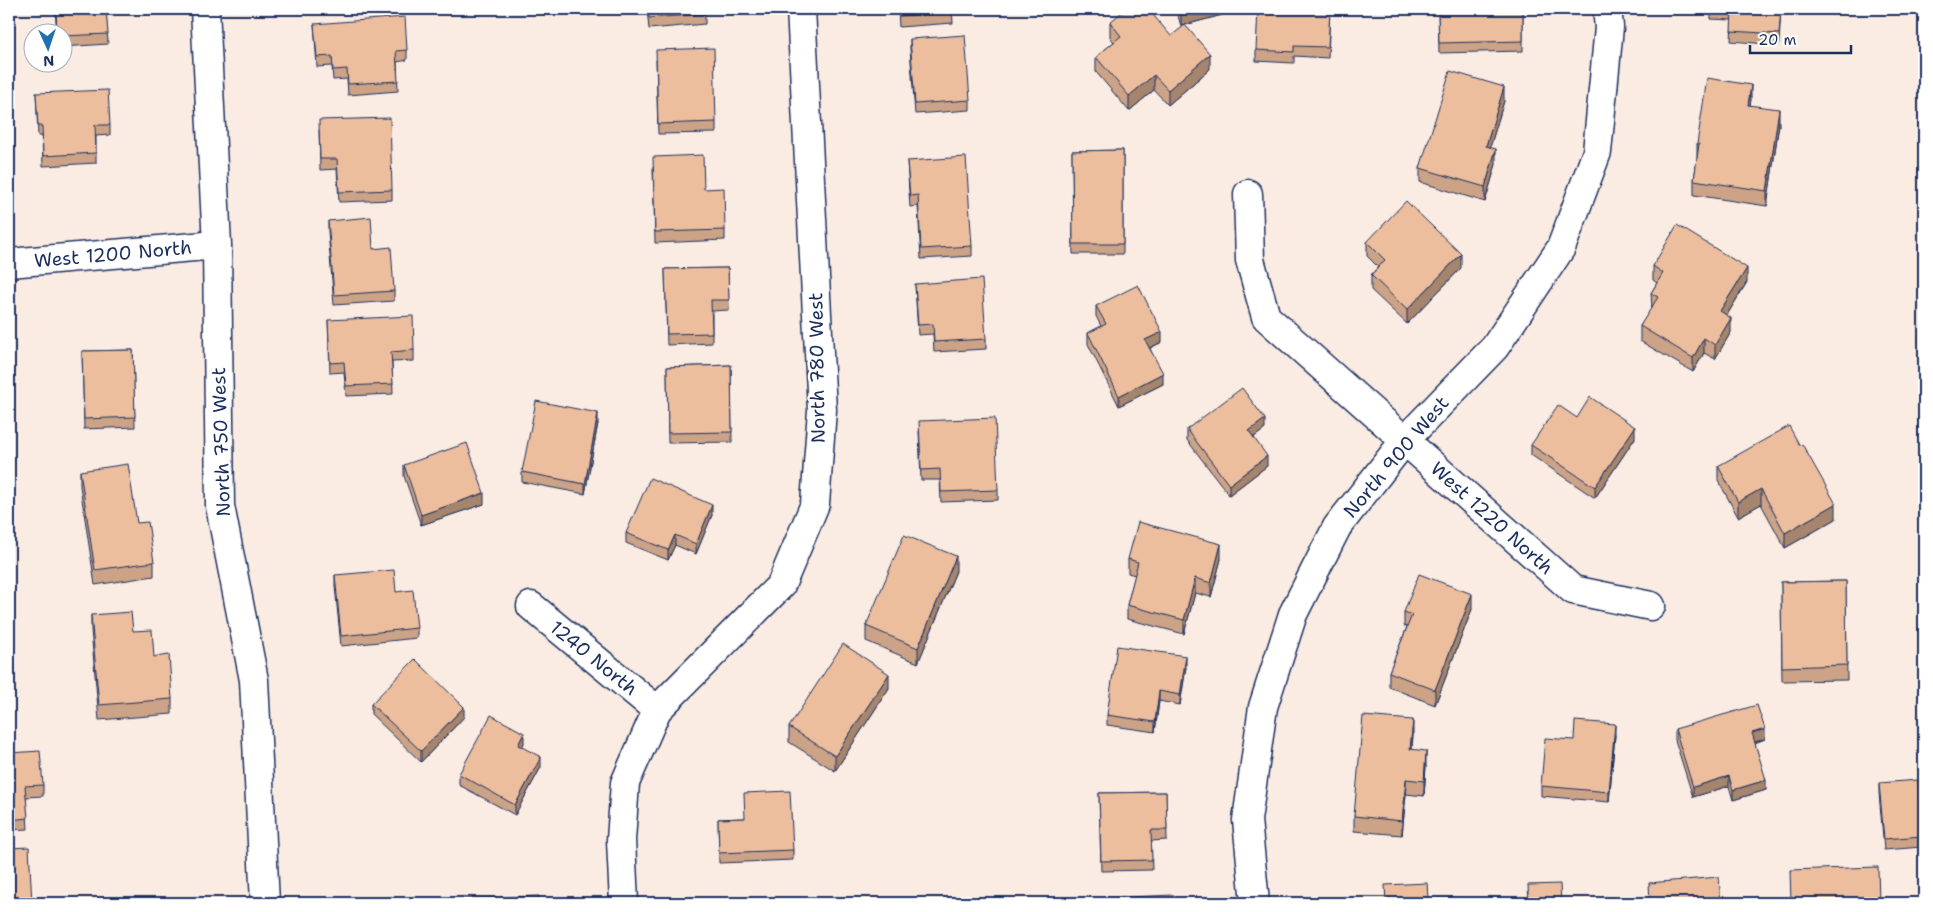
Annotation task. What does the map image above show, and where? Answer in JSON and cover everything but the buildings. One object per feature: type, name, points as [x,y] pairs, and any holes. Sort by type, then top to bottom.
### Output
[{"type":"street","name":"North 750 West","points":[[205,9],[217,245],[220,506],[254,680],[265,903]]},
{"type":"street","name":"North 780 West","points":[[624,903],[621,840],[625,783],[658,710],[782,585],[815,504],[822,410],[801,9]]},
{"type":"street","name":"North 900 West","points":[[1255,903],[1246,820],[1263,707],[1293,614],[1337,527],[1405,440],[1495,347],[1561,248],[1597,152],[1609,27],[1607,9]]},
{"type":"street","name":"West 1220 North","points":[[1248,194],[1250,260],[1266,317],[1573,590],[1651,606]]},
{"type":"street","name":"West 1200 North","points":[[9,262],[217,245]]},
{"type":"street","name":"1240 North","points":[[531,606],[658,710]]}]
